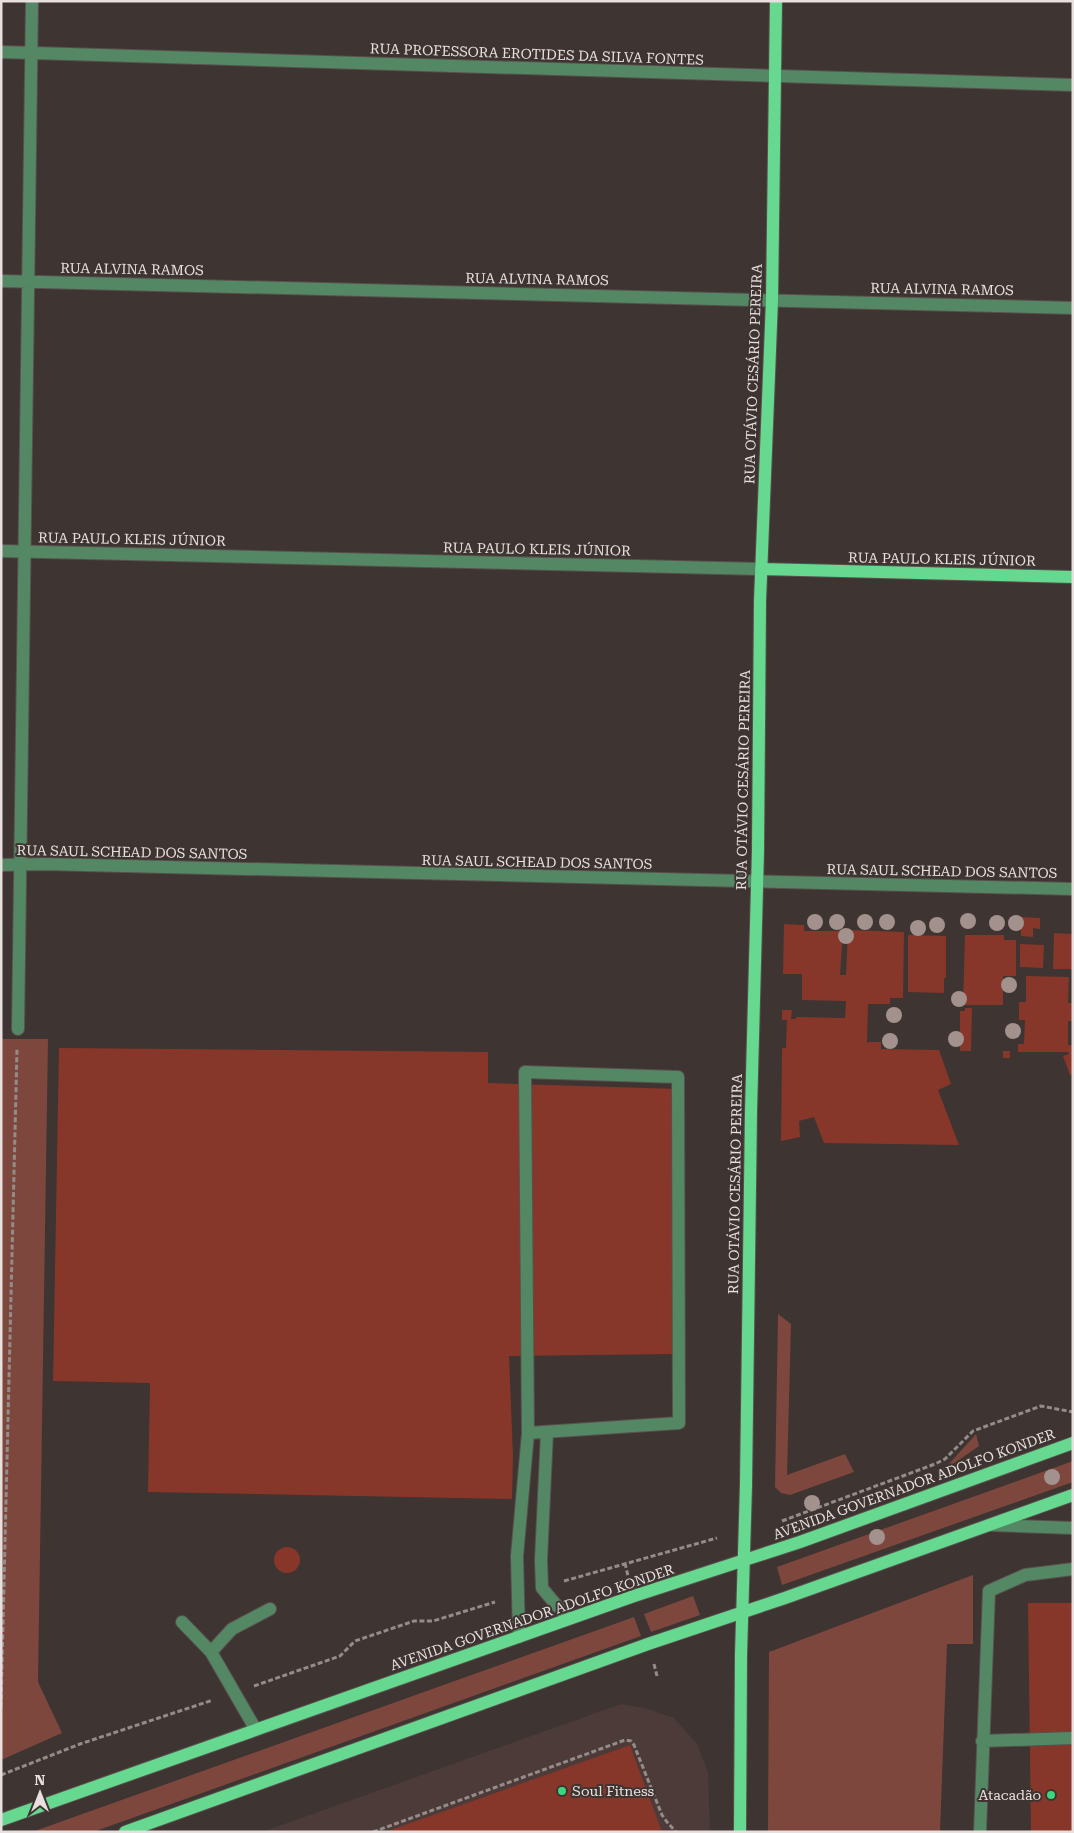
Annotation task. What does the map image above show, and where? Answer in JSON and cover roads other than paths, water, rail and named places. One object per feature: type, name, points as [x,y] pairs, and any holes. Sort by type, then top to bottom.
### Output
[{"type":"main road","name":"RUA OTÁVIO CESÁRIO PEREIRA","points":[[740,1832],[742,1612],[757,882],[761,569],[772,300],[776,1]]},
{"type":"main road","name":"RUA PAULO KLEIS JÚNIOR","points":[[761,569],[1073,577]]},
{"type":"main road","name":"AVENIDA GOVERNADOR ADOLFO KONDER","points":[[1,1820],[568,1619],[744,1558],[800,1542],[1073,1443]]},
{"type":"main road","points":[[125,1832],[1073,1495]]},
{"type":"street","points":[[18,1029],[32,1]]},
{"type":"street","name":"RUA PROFESSORA EROTIDES DA SILVA FONTES","points":[[1,52],[1073,85]]},
{"type":"street","name":"RUA ALVINA RAMOS","points":[[1,281],[1073,308]]},
{"type":"street","name":"RUA PAULO KLEIS JÚNIOR","points":[[1,551],[761,569]]},
{"type":"street","name":"RUA SAUL SCHEAD DOS SANTOS","points":[[1,865],[44,864],[1073,888]]},
{"type":"street","points":[[519,1637],[517,1556],[528,1433],[525,1072],[678,1077],[679,1422],[528,1433]]},
{"type":"street","points":[[547,1432],[541,1560],[542,1588],[568,1619]]},
{"type":"street","points":[[988,1525],[1073,1528]]},
{"type":"street","points":[[980,1832],[989,1591],[1024,1575],[1073,1569]]},
{"type":"street","points":[[211,1652],[232,1629],[270,1609]]},
{"type":"street","points":[[182,1622],[211,1652],[256,1730]]},
{"type":"street","points":[[982,1741],[1073,1738]]},
{"type":"place","name":"Soul Fitness","points":[[562,1791]]},
{"type":"place","name":"Atacadão","points":[[1051,1795]]}]
